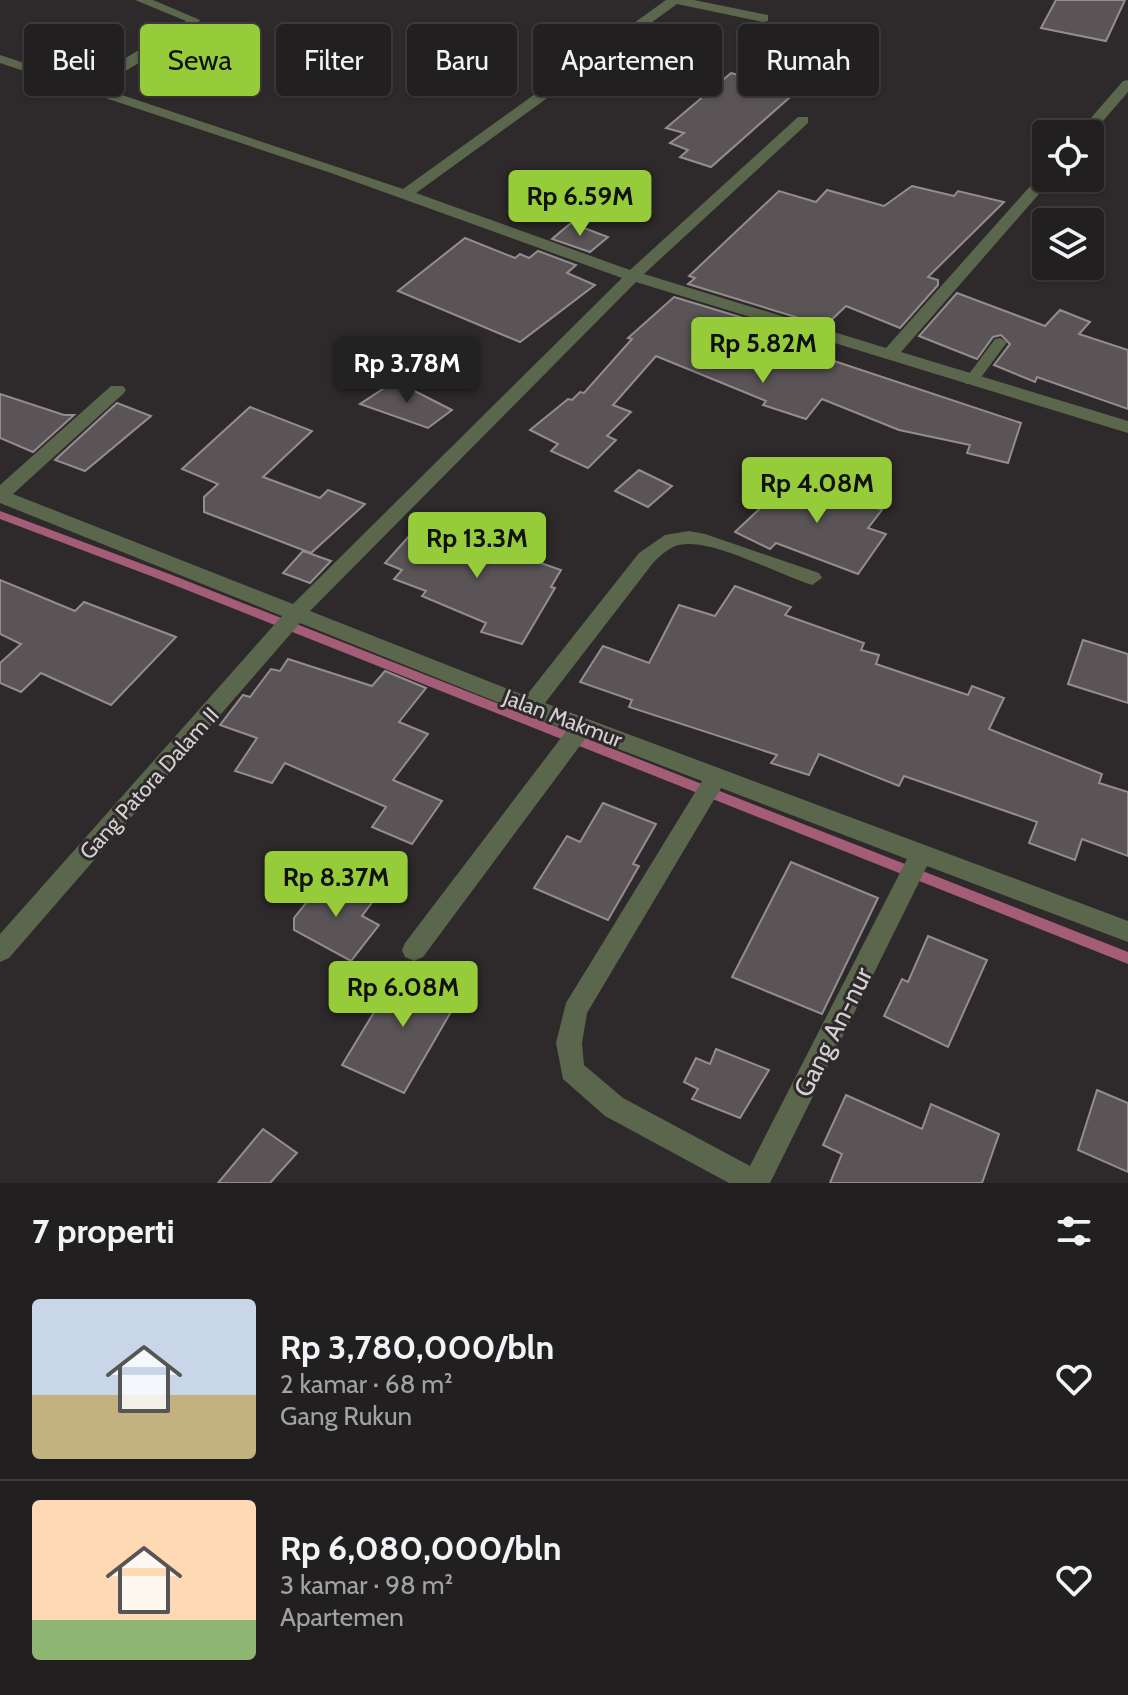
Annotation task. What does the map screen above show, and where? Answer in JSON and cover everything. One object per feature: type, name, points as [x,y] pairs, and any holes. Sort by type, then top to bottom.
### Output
[{"type":"street","points":[[124,66],[185,30],[194,20],[141,0]]},
{"type":"street","points":[[641,24],[674,0],[763,18]]},
{"type":"street","points":[[0,59],[24,67]]},
{"type":"street","points":[[1096,120],[1128,84]]},
{"type":"street","points":[[110,96],[633,276],[1128,427]]},
{"type":"street","points":[[404,195],[541,96]]},
{"type":"street","name":"Gang Patora Dalam II","points":[[0,951],[321,585],[633,276],[803,120]]},
{"type":"street","points":[[888,356],[1033,192]]},
{"type":"street","points":[[0,496],[117,390]]},
{"type":"street","name":"Jalan Makmur","points":[[0,496],[295,618],[531,705],[576,737],[916,866],[1128,932]]},
{"type":"street","points":[[531,705],[646,558],[668,542],[696,537],[812,578]]},
{"type":"street","points":[[414,950],[576,737]]},
{"type":"street","points":[[709,788],[575,1011],[569,1043],[572,1071],[614,1107],[756,1183]]},
{"type":"street","name":"Gang An-nur","points":[[756,1183],[916,866]]},
{"type":"lane","points":[[971,381],[1000,342]]},
{"type":"building","points":[[1056,0],[1125,0],[1106,41],[1041,28]]},
{"type":"building","points":[[731,73],[738,75],[738,96],[791,96],[711,167],[680,157],[688,150],[670,143],[684,133],[666,128],[704,96],[722,96],[722,81]]},
{"type":"building","points":[[912,186],[954,196],[958,191],[1004,202],[928,277],[938,280],[938,285],[900,328],[846,306],[825,326],[688,284],[695,278],[689,276],[779,191],[816,202],[827,190],[884,206]]},
{"type":"building","points":[[571,223],[608,237],[590,252],[552,239]]},
{"type":"building","points":[[465,238],[515,258],[520,254],[529,258],[538,251],[576,265],[567,273],[595,285],[520,342],[398,291]]},
{"type":"building","points":[[957,293],[1045,326],[1060,310],[1090,322],[1079,334],[1128,350],[1128,409],[1037,377],[1035,382],[994,365],[1010,344],[1001,335],[993,337],[977,359],[919,336]]},
{"type":"building","points":[[674,297],[812,339],[801,350],[1021,423],[1008,463],[967,453],[970,445],[899,430],[822,399],[806,419],[763,405],[766,401],[656,356],[613,405],[631,412],[607,436],[616,440],[588,468],[551,451],[558,444],[530,430],[568,399],[584,393],[632,339],[628,338]]},
{"type":"building","points":[[395,381],[452,410],[428,428],[360,404]]},
{"type":"building","points":[[0,394],[64,415],[74,415],[33,452],[0,438]]},
{"type":"building","points":[[117,403],[151,416],[85,471],[55,460]]},
{"type":"building","points":[[250,407],[312,431],[263,477],[320,498],[328,490],[365,504],[311,553],[204,512],[204,497],[218,484],[182,469]]},
{"type":"building","points":[[639,470],[672,486],[648,507],[615,491]]},
{"type":"building","points":[[796,475],[882,510],[868,528],[886,534],[858,574],[776,543],[770,549],[735,532],[771,498],[775,500]]},
{"type":"building","points":[[419,525],[435,531],[438,527],[561,570],[551,587],[555,588],[522,644],[481,632],[486,623],[422,596],[426,591],[394,579],[402,570],[385,563]]},
{"type":"building","points":[[303,551],[331,561],[310,583],[283,573]]},
{"type":"building","points":[[0,580],[75,611],[84,602],[176,637],[111,705],[41,673],[21,692],[0,683],[0,663],[21,644],[0,634]]},
{"type":"building","points":[[735,586],[791,607],[785,615],[864,643],[861,650],[879,655],[876,664],[968,695],[972,686],[1004,698],[989,729],[1102,774],[1099,783],[1128,792],[1128,856],[1082,839],[1075,860],[1029,843],[1037,822],[904,776],[899,786],[819,754],[809,775],[771,763],[777,755],[629,707],[632,700],[580,682],[603,646],[649,663],[679,605],[715,616]]},
{"type":"building","points":[[1083,640],[1128,654],[1128,703],[1068,684]]},
{"type":"building","points":[[288,659],[372,686],[385,671],[426,688],[399,722],[428,734],[393,780],[442,801],[412,844],[372,827],[386,807],[285,763],[272,783],[235,771],[257,738],[220,725],[243,695],[250,697],[271,669],[280,671]]},
{"type":"building","points":[[603,803],[656,824],[633,864],[639,866],[608,920],[534,888],[567,836],[580,842]]},
{"type":"building","points":[[791,862],[878,898],[822,1014],[732,977]]},
{"type":"building","points":[[326,878],[373,901],[362,916],[379,925],[351,961],[294,930],[294,918]]},
{"type":"building","points":[[928,936],[987,960],[948,1047],[884,1016],[902,979],[908,982]]},
{"type":"building","points":[[402,966],[463,991],[404,1093],[342,1065]]},
{"type":"building","points":[[716,1049],[769,1070],[740,1118],[692,1099],[698,1089],[684,1082],[696,1058],[710,1064]]},
{"type":"building","points":[[1097,1090],[1128,1103],[1128,1172],[1078,1150]]},
{"type":"building","points":[[846,1095],[922,1129],[931,1104],[999,1134],[982,1183],[830,1183],[842,1154],[823,1145]]},
{"type":"building","points":[[263,1129],[297,1153],[270,1183],[218,1183]]},
{"type":"waterway","points":[[0,515],[168,578],[1128,958]]}]
